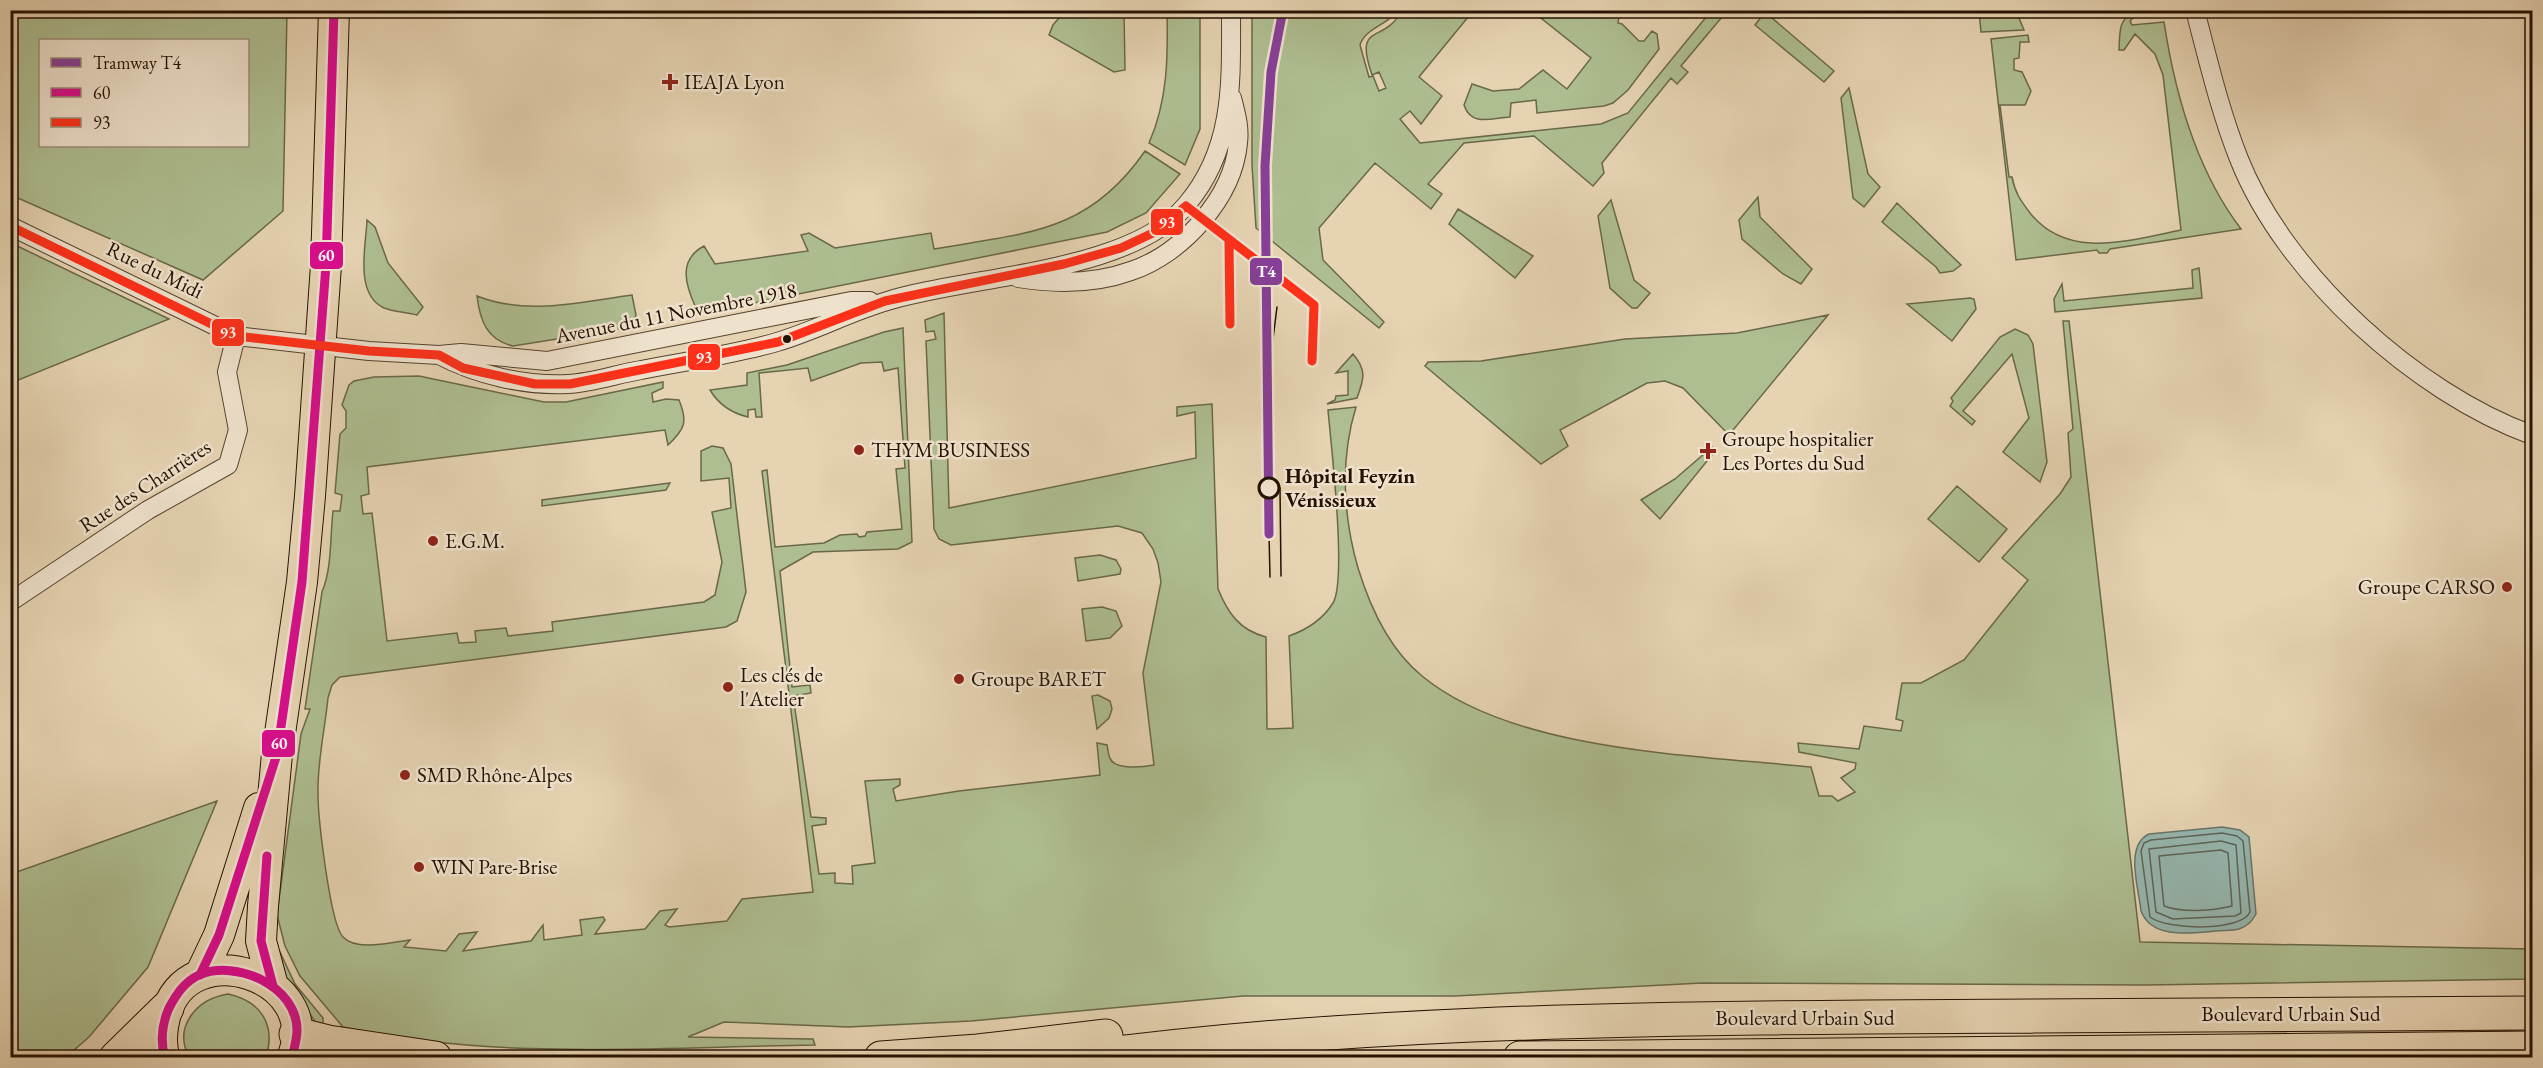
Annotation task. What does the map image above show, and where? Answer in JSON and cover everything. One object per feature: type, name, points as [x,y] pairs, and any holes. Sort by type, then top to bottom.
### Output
[{"type":"highway","points":[[116,1058],[167,1008]]},
{"type":"highway","name":"Boulevard Urbain Sud","points":[[1079,1058],[1164,1046],[1430,1025],[1647,1019],[2532,1013]]},
{"type":"highway","points":[[881,1058],[978,1051],[1118,1035],[1164,1046]]},
{"type":"highway","points":[[294,1046],[328,1042],[435,1058]]},
{"type":"highway","name":"Boulevard Urbain Sud","points":[[1520,1058],[2532,1048]]},
{"type":"main road","points":[[273,986],[261,941],[277,754],[302,582],[326,256],[334,10]]},
{"type":"main road","points":[[200,975],[219,935],[277,754]]},
{"type":"main road","points":[[165,1058],[161,1030],[167,1008],[175,995],[200,975],[219,970],[238,970],[257,975],[273,986],[285,999],[293,1016],[294,1046]]},
{"type":"street","name":"Avenue du 11 Novembre 1918","points":[[439,355],[463,368],[535,384],[570,384],[778,342],[885,301],[1007,277],[1121,248],[1155,232],[1186,206],[1203,181],[1221,141],[1231,94],[1231,10]]},
{"type":"street","points":[[2195,10],[2214,84],[2239,160],[2261,203],[2290,247],[2325,290],[2353,318],[2419,374],[2476,412],[2532,435]]},
{"type":"street","name":"Avenue du 11 Novembre 1918","points":[[1007,277],[1047,283],[1076,282],[1129,272],[1167,253],[1202,220],[1226,187],[1238,146],[1239,126],[1231,94]]},
{"type":"street","name":"Rue du Midi","points":[[10,226],[236,336],[320,346]]},
{"type":"street","name":"Avenue du 11 Novembre 1918","points":[[320,346],[439,355],[461,353],[547,361],[573,358],[851,301],[885,301]]},
{"type":"street","name":"Rue des Charrières","points":[[10,602],[147,510],[228,465],[238,430],[227,372],[236,336]]},
{"type":"green space","points":[[11,10],[287,11],[283,211],[203,280],[11,195]]},
{"type":"green space","points":[[1065,11],[1124,11],[1125,70],[1114,72],[1049,35],[1053,25]]},
{"type":"green space","points":[[1167,11],[1200,11],[1200,129],[1185,165],[1149,143],[1160,111],[1166,78]]},
{"type":"green space","points":[[1252,11],[1397,11],[1367,34],[1360,45],[1369,77],[1373,76],[1379,91],[1386,88],[1379,72],[1372,75],[1366,47],[1373,35],[1387,28],[1401,11],[1473,11],[1419,77],[1442,96],[1421,124],[1410,111],[1400,119],[1420,143],[1601,124],[1628,113],[1711,11],[1727,11],[1681,66],[1688,72],[1677,84],[1671,78],[1602,163],[1604,173],[1593,186],[1534,136],[1464,143],[1428,184],[1442,194],[1431,209],[1375,163],[1319,228],[1323,260],[1384,322],[1379,328],[1256,228],[1252,165]]},
{"type":"green space","points":[[1532,11],[1625,11],[1619,17],[1618,23],[1622,24],[1639,41],[1644,41],[1652,31],[1657,34],[1659,49],[1628,90],[1613,103],[1604,106],[1537,113],[1536,100],[1511,103],[1510,117],[1477,119],[1467,112],[1464,105],[1472,84],[1493,91],[1519,89],[1543,70],[1567,89],[1591,58]]},
{"type":"green space","points":[[1979,11],[2016,11],[2024,30],[1981,32]]},
{"type":"green space","points":[[2133,11],[2164,11],[2167,13],[2134,17],[2130,21],[2132,25],[2164,22],[2181,104],[2200,157],[2225,206],[2241,229],[2110,249],[2107,253],[2099,253],[2097,250],[2016,260],[1991,39],[2028,35],[2029,42],[2020,42],[2019,58],[2014,59],[2014,70],[2022,72],[2031,91],[2025,105],[2000,105],[2009,177],[2012,177],[2019,196],[2030,213],[2045,228],[2062,237],[2081,242],[2121,242],[2181,230],[2163,75],[2155,54],[2135,34],[2124,50],[2119,50],[2122,23]]},
{"type":"green space","points":[[1765,12],[1834,71],[1824,82],[1755,25]]},
{"type":"green space","points":[[1849,88],[1868,174],[1880,187],[1864,207],[1853,198],[1841,98]]},
{"type":"green space","points":[[1145,151],[1180,174],[1146,213],[1107,232],[709,312],[696,308],[689,290],[687,265],[690,258],[704,246],[715,264],[808,251],[801,235],[809,233],[835,248],[931,233],[934,249],[1026,233],[1077,214],[1101,199],[1123,178]]},
{"type":"green space","points":[[1758,197],[1760,217],[1812,269],[1801,284],[1783,274],[1742,239],[1739,220]]},
{"type":"green space","points":[[1611,200],[1634,280],[1650,293],[1637,308],[1632,308],[1610,288],[1598,216]]},
{"type":"green space","points":[[1897,203],[1961,265],[1953,271],[1940,273],[1936,267],[1882,222]]},
{"type":"green space","points":[[1458,209],[1533,256],[1515,278],[1449,224]]},
{"type":"green space","points":[[367,220],[375,227],[388,263],[423,307],[417,315],[384,308],[369,292],[364,269]]},
{"type":"green space","points":[[11,243],[169,319],[11,383]]},
{"type":"green space","points":[[2199,268],[2202,298],[2055,312],[2054,299],[2062,284],[2064,301],[2193,288],[2192,270]]},
{"type":"green space","points":[[632,295],[636,315],[632,327],[513,346],[497,339],[486,328],[480,314],[477,296],[515,305],[554,306]]},
{"type":"green space","points":[[1974,299],[1976,309],[1952,341],[1907,304]]},
{"type":"green space","points":[[944,313],[949,508],[1196,458],[1195,412],[1177,416],[1177,407],[1212,404],[1218,589],[1230,613],[1242,625],[1266,637],[1267,729],[1293,728],[1289,636],[1302,631],[1319,619],[1333,603],[1337,589],[1339,568],[1337,511],[1328,410],[1356,407],[1347,447],[1345,487],[1353,548],[1363,583],[1382,627],[1400,654],[1422,676],[1460,701],[1505,721],[1555,735],[1608,746],[1661,753],[1811,767],[1819,796],[1832,796],[1838,801],[1855,792],[1841,778],[1855,769],[1856,763],[1799,752],[1798,743],[1859,749],[1864,726],[1901,731],[1903,721],[1896,719],[1902,683],[1921,683],[1964,660],[2028,580],[2002,558],[2060,494],[2071,477],[2068,433],[2073,429],[2063,321],[2069,321],[2140,942],[2532,949],[2532,979],[2147,985],[1702,983],[1455,996],[1243,996],[971,1021],[848,1027],[724,1022],[688,1037],[813,1039],[815,1045],[638,1049],[578,1050],[460,1044],[401,1038],[343,1027],[300,976],[285,946],[277,915],[301,734],[310,709],[305,709],[322,592],[329,563],[333,511],[340,511],[342,495],[335,493],[340,434],[346,428],[346,411],[342,405],[349,385],[354,381],[374,377],[419,376],[544,402],[566,402],[663,382],[663,388],[652,393],[653,402],[666,399],[679,400],[684,420],[681,430],[668,445],[665,430],[367,467],[369,494],[361,496],[363,514],[372,513],[387,641],[457,633],[459,643],[476,642],[475,631],[506,628],[508,636],[553,631],[552,622],[704,602],[715,595],[722,562],[712,512],[731,508],[729,478],[701,481],[701,451],[712,446],[723,448],[731,464],[746,592],[737,621],[726,627],[340,677],[332,685],[328,698],[318,794],[322,846],[329,892],[338,928],[349,942],[375,945],[410,940],[404,947],[446,951],[459,934],[477,932],[463,951],[531,941],[543,925],[544,940],[582,935],[580,920],[603,917],[605,920],[595,934],[645,929],[660,911],[677,909],[665,925],[669,927],[727,921],[742,899],[813,892],[762,471],[767,470],[775,547],[824,543],[840,535],[857,534],[859,537],[865,536],[867,532],[902,529],[896,469],[905,468],[898,368],[884,371],[882,362],[861,363],[811,381],[808,368],[759,373],[762,417],[756,417],[755,409],[748,410],[748,417],[731,411],[717,400],[710,390],[747,385],[747,373],[787,365],[884,332],[903,328],[912,542],[898,549],[813,552],[780,571],[792,687],[810,685],[811,693],[793,696],[811,817],[826,818],[826,824],[812,826],[819,874],[835,873],[835,883],[853,884],[852,866],[875,863],[865,781],[900,779],[900,785],[893,789],[896,801],[959,791],[1100,775],[1097,743],[1107,745],[1110,758],[1119,765],[1131,767],[1154,765],[1143,673],[1161,582],[1153,549],[1142,533],[1118,526],[951,545],[939,539],[934,529],[926,341],[936,339],[934,331],[926,332],[925,320]]},
{"type":"green space","points":[[1828,315],[1729,435],[1683,388],[1665,381],[1647,383],[1560,430],[1568,446],[1541,464],[1425,366],[1428,362],[1481,361],[1625,339],[1737,333]]},
{"type":"green space","points":[[2015,329],[2028,335],[2033,344],[2047,462],[2040,482],[2003,452],[2029,418],[2012,354],[1963,411],[1975,421],[1972,425],[1950,406],[1953,401],[1951,398],[2000,337]]},
{"type":"green space","points":[[1353,354],[1361,365],[1363,375],[1357,398],[1327,404],[1335,400],[1336,396],[1348,395],[1348,371],[1336,373]]},
{"type":"green space","points":[[1712,447],[1716,450],[1660,519],[1641,500],[1675,479]]},
{"type":"green space","points":[[670,483],[666,490],[542,506],[542,500]]},
{"type":"green space","points":[[1957,486],[2007,529],[1979,562],[1928,519]]},
{"type":"green space","points":[[1100,555],[1116,560],[1121,569],[1120,574],[1078,581],[1075,558]]},
{"type":"green space","points":[[1102,607],[1116,611],[1122,626],[1110,638],[1086,641],[1082,609]]},
{"type":"green space","points":[[1098,695],[1110,701],[1112,709],[1109,718],[1097,729],[1092,696]]},
{"type":"green space","points":[[217,801],[148,967],[89,1037],[66,1057],[11,1057],[11,874]]},
{"type":"green space","points":[[279,950],[295,984],[323,1018],[323,1025],[319,1027],[283,976]]},
{"type":"green space","points":[[228,994],[249,1002],[263,1016],[269,1035],[266,1057],[189,1057],[184,1035],[191,1016],[207,1002]]},
{"type":"water","points":[[2222,827],[2240,830],[2249,837],[2256,914],[2253,919],[2236,930],[2174,933],[2154,927],[2141,911],[2136,880],[2135,858],[2141,840],[2149,834]]},
{"type":"tram line","name":"T4","points":[[1269,534],[1265,166],[1271,72],[1283,10]]},
{"type":"tram line","points":[[1267,387],[1277,307]]},
{"type":"tram line","points":[[1280,488],[1281,576]]},
{"type":"tram line","points":[[1269,534],[1270,577]]},
{"type":"transit line","name":"60","points":[[200,975],[219,935],[277,754],[302,582],[326,265],[334,10]]},
{"type":"transit line","name":"93","points":[[10,226],[236,336],[369,351],[439,355],[463,368],[535,384],[570,384],[778,342],[885,301],[1064,264],[1121,248],[1155,232],[1186,206],[1314,305],[1312,361]]},
{"type":"transit line","name":"93","points":[[1229,241],[1230,324]]},
{"type":"transit line","name":"60","points":[[267,856],[261,941],[273,986]]},
{"type":"transit line","name":"60","points":[[165,1058],[162,1039],[163,1026],[169,1008],[189,981],[199,975],[214,971],[230,971],[262,980],[276,989],[287,1001],[294,1014],[297,1030],[292,1058]]},
{"type":"place","name":"IEAJA Lyon","points":[[670,82]]},
{"type":"place","name":"THYM BUSINESS","points":[[859,450]]},
{"type":"place","name":"Groupe hospitalier Les Portes du Sud","points":[[1708,451]]},
{"type":"place","name":"Hôpital Feyzin Vénissieux","points":[[1269,488]]},
{"type":"place","name":"E.G.M.","points":[[433,541]]},
{"type":"place","name":"Groupe CARSO","points":[[2507,587]]},
{"type":"place","name":"Groupe BARET","points":[[959,679]]},
{"type":"place","name":"Les clés de l'Atelier","points":[[728,687]]},
{"type":"place","name":"SMD Rhône-Alpes","points":[[405,775]]},
{"type":"place","name":"WIN Pare-Brise","points":[[419,867]]}]
